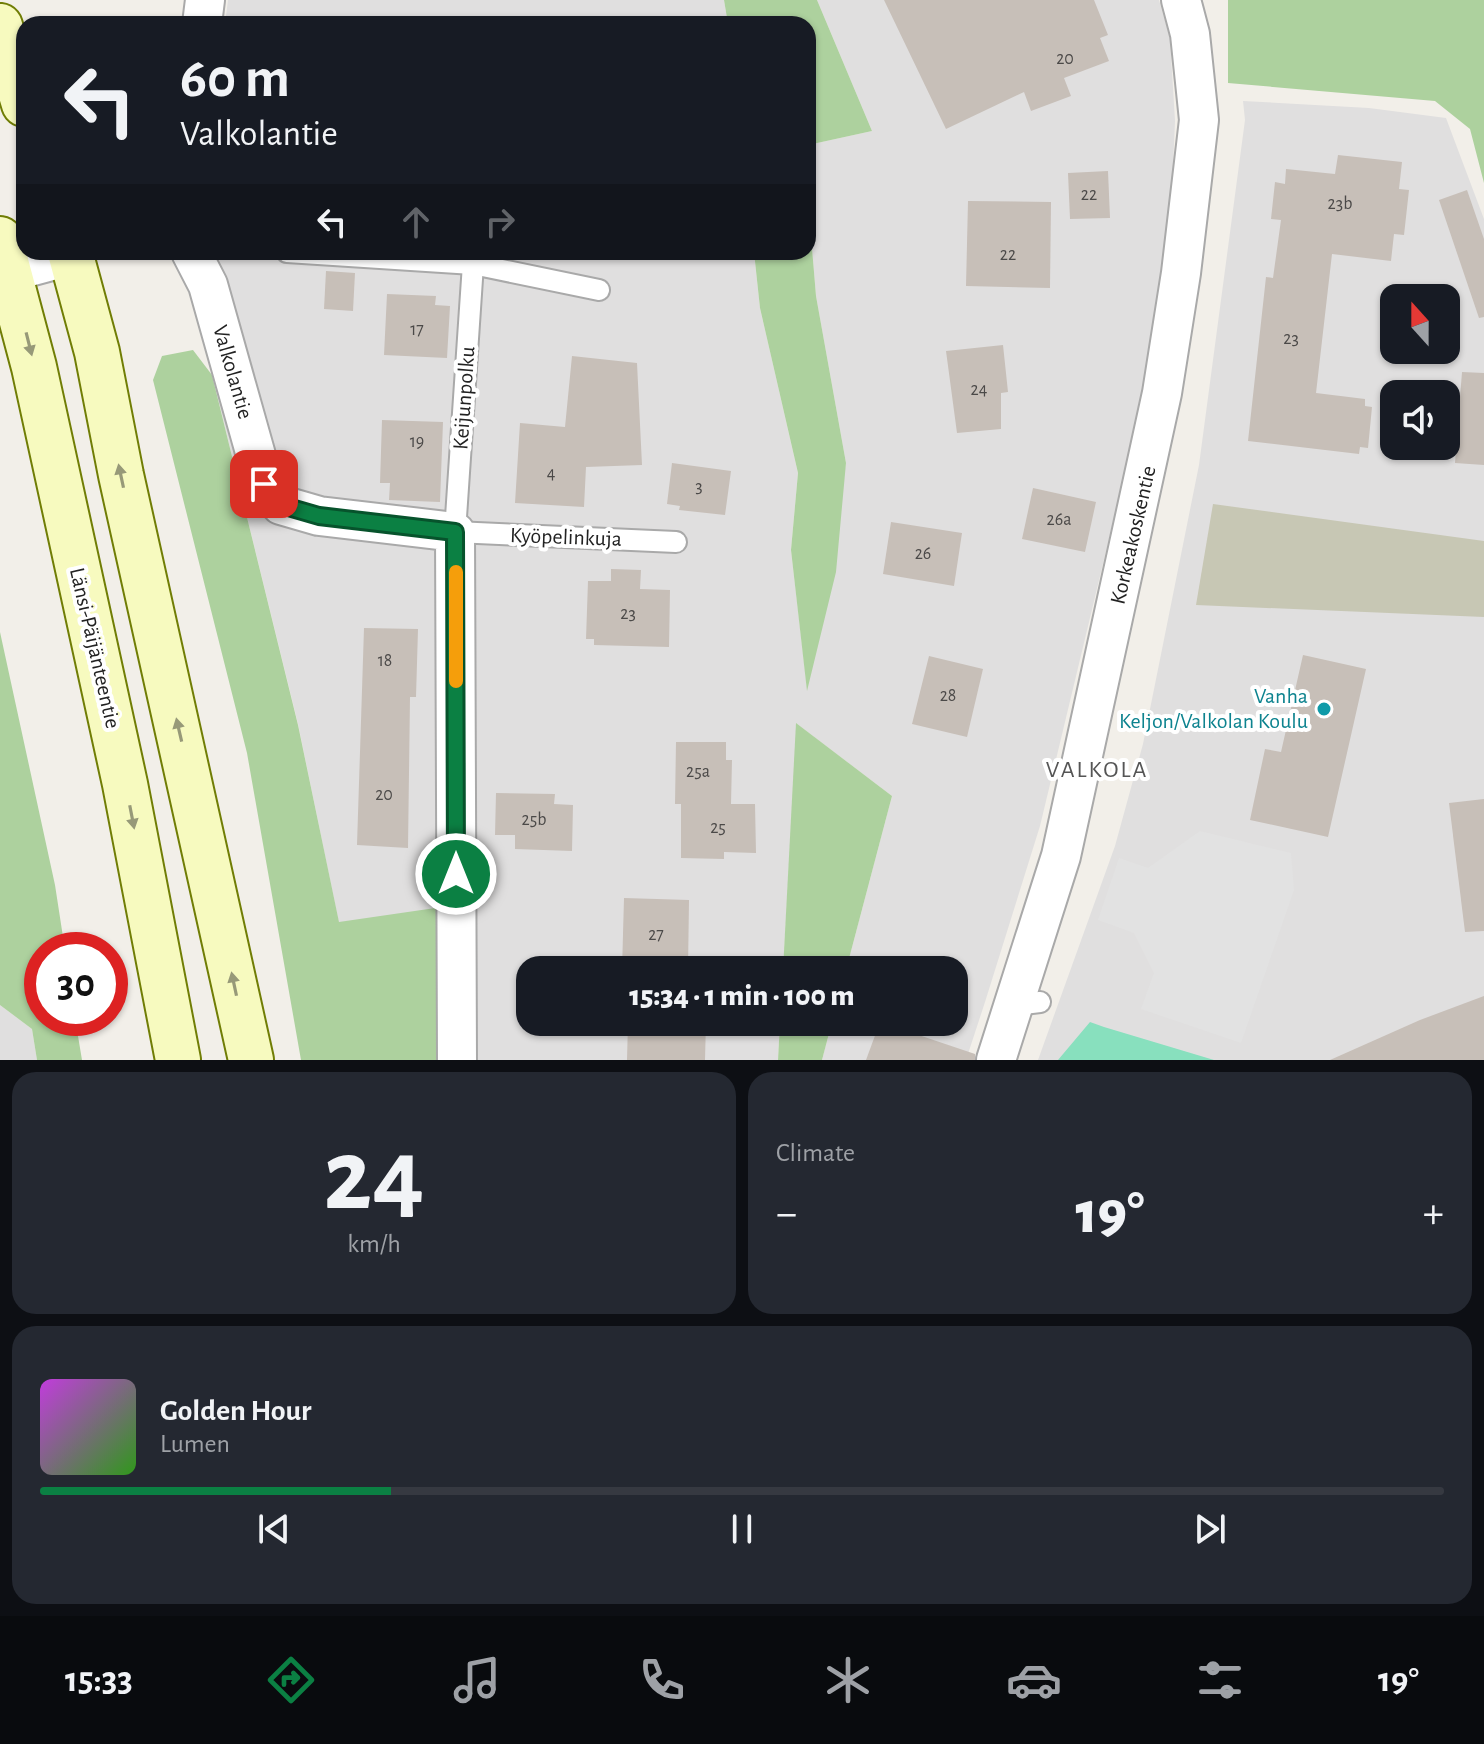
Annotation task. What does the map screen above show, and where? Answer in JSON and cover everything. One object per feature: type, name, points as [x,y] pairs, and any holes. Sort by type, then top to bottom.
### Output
[{"type":"main road","points":[[0,26],[16,78]]},
{"type":"main road","name":"Länsi-Päijänteentie","points":[[5,254],[125,784],[178,1060]]},
{"type":"main road","points":[[73,260],[97,352],[121,475],[251,1060]]},
{"type":"street","name":"Korkeakoskentie","points":[[996,1060],[1027,1004],[1162,393],[1181,273],[1199,120],[1190,34],[1181,0]]},
{"type":"street","name":"Valkolantie","points":[[195,260],[208,285],[264,484],[281,505],[319,516],[455,532]]},
{"type":"street","points":[[455,532],[457,1060]]},
{"type":"lane","points":[[411,260],[473,264],[599,290]]},
{"type":"lane","name":"Keijunpolku","points":[[455,532],[473,264]]},
{"type":"lane","name":"Kyöpelinkuja","points":[[455,532],[676,542]]},
{"type":"shaded area","points":[[228,0],[724,0],[727,16],[226,16]]},
{"type":"shaded area","points":[[817,0],[1159,0],[1170,38],[1175,121],[1171,214],[1144,393],[1040,826],[966,1060],[822,1060],[828,1036],[968,1036],[968,956],[850,956],[892,796],[797,724],[784,956],[516,956],[516,1036],[779,1036],[778,1060],[459,1060],[339,923],[298,724],[212,375],[201,260],[755,260],[760,308],[798,473],[791,550],[807,688],[846,463],[816,296],[813,260],[816,260],[816,143],[872,131]]},
{"type":"shaded area","points":[[1243,101],[1369,108],[1446,118],[1484,219],[1484,1060],[1038,1060],[1115,846],[1143,744],[1199,465],[1245,120]]},
{"type":"shaded area","points":[[1213,504],[1484,541],[1484,617],[1196,605]]},
{"type":"shaded area","points":[[1200,831],[1291,853],[1294,890],[1241,1043],[1141,1009],[1154,973],[1134,933],[1098,920],[1119,858],[1148,868]]},
{"type":"shaded area","points":[[0,1005],[24,1023],[24,1036],[33,1036],[37,1060],[0,1060]]},
{"type":"green space","points":[[724,0],[817,0],[872,131],[816,143],[816,16],[727,16]]},
{"type":"green space","points":[[1228,0],[1484,0],[1484,183],[1470,129],[1435,101],[1228,83]]},
{"type":"green space","points":[[755,260],[813,260],[816,296],[846,463],[836,572],[807,691],[791,550],[798,473],[760,308]]},
{"type":"green space","points":[[193,350],[212,375],[298,725],[339,922],[449,906],[445,1060],[301,1060],[247,753],[153,380],[162,356]]},
{"type":"green space","points":[[0,632],[55,885],[62,932],[24,932],[24,1023],[0,1005]]},
{"type":"green space","points":[[796,723],[892,796],[850,956],[784,956]]},
{"type":"green space","points":[[1090,1022],[1104,1027],[1214,1060],[1058,1060]]},
{"type":"green space","points":[[33,1036],[78,1036],[82,1060],[37,1060]]},
{"type":"green space","points":[[779,1036],[828,1036],[822,1060],[778,1060]]},
{"type":"building","points":[[884,0],[1094,0],[1108,35],[1100,38],[1109,61],[1064,78],[1071,96],[1031,111],[1024,92],[946,129]]},
{"type":"building","points":[[1338,155],[1402,162],[1399,189],[1409,190],[1404,235],[1394,234],[1391,261],[1332,254],[1316,393],[1365,399],[1365,406],[1372,407],[1368,448],[1360,447],[1359,454],[1248,441],[1266,277],[1273,278],[1281,220],[1271,219],[1275,182],[1285,184],[1286,169],[1335,174]]},
{"type":"building","points":[[1108,171],[1110,218],[1070,219],[1068,173]]},
{"type":"building","points":[[1467,190],[1484,239],[1484,317],[1479,318],[1439,200]]},
{"type":"building","points":[[968,201],[1051,202],[1050,288],[966,286]]},
{"type":"building","points":[[326,271],[355,273],[353,311],[324,309]]},
{"type":"building","points":[[387,294],[436,296],[435,305],[450,306],[447,358],[384,355]]},
{"type":"building","points":[[1003,345],[1008,392],[1001,393],[1001,429],[957,433],[946,351]]},
{"type":"building","points":[[572,356],[637,363],[642,465],[586,467],[584,507],[515,503],[520,423],[565,427]]},
{"type":"building","points":[[1462,372],[1484,373],[1484,465],[1455,463],[1455,460],[1460,460]]},
{"type":"building","points":[[382,420],[443,422],[440,502],[389,500],[390,483],[380,483]]},
{"type":"building","points":[[672,463],[731,471],[725,515],[679,510],[680,506],[667,504]]},
{"type":"building","points":[[1033,488],[1096,502],[1085,552],[1022,539]]},
{"type":"building","points":[[891,522],[962,533],[954,586],[883,574]]},
{"type":"building","points":[[611,569],[641,570],[640,589],[670,590],[669,647],[594,645],[594,639],[586,639],[588,581],[611,581]]},
{"type":"building","points":[[364,628],[418,629],[416,697],[410,697],[408,848],[357,845]]},
{"type":"building","name":"Vanha Keljon/Valkolan Koulu","points":[[1303,655],[1366,669],[1328,837],[1250,820],[1265,749],[1281,752]]},
{"type":"building","points":[[929,656],[983,669],[967,737],[912,724]]},
{"type":"building","points":[[676,742],[726,742],[726,760],[732,760],[731,804],[755,804],[756,853],[724,852],[724,859],[681,858],[681,804],[675,804]]},
{"type":"building","points":[[496,793],[555,794],[554,804],[573,805],[572,851],[515,849],[515,835],[495,835]]},
{"type":"building","points":[[1484,799],[1484,931],[1465,932],[1449,803]]},
{"type":"building","points":[[624,898],[689,900],[688,956],[622,956]]},
{"type":"building","points":[[1484,996],[1484,1060],[1330,1060],[1420,1020]]},
{"type":"building","points":[[628,1036],[706,1036],[705,1060],[627,1060]]},
{"type":"building","points":[[875,1036],[922,1036],[975,1054],[975,1060],[866,1060]]},
{"type":"slow traffic","points":[[456,572],[456,681]]},
{"type":"place","name":"Vanha Keljon/Valkolan Koulu","points":[[1324,709]]},
{"type":"district","name":"VALKOLA","points":[[1097,770]]},
{"type":"route","points":[[264,484],[281,505],[319,516],[455,532],[456,874]]}]
